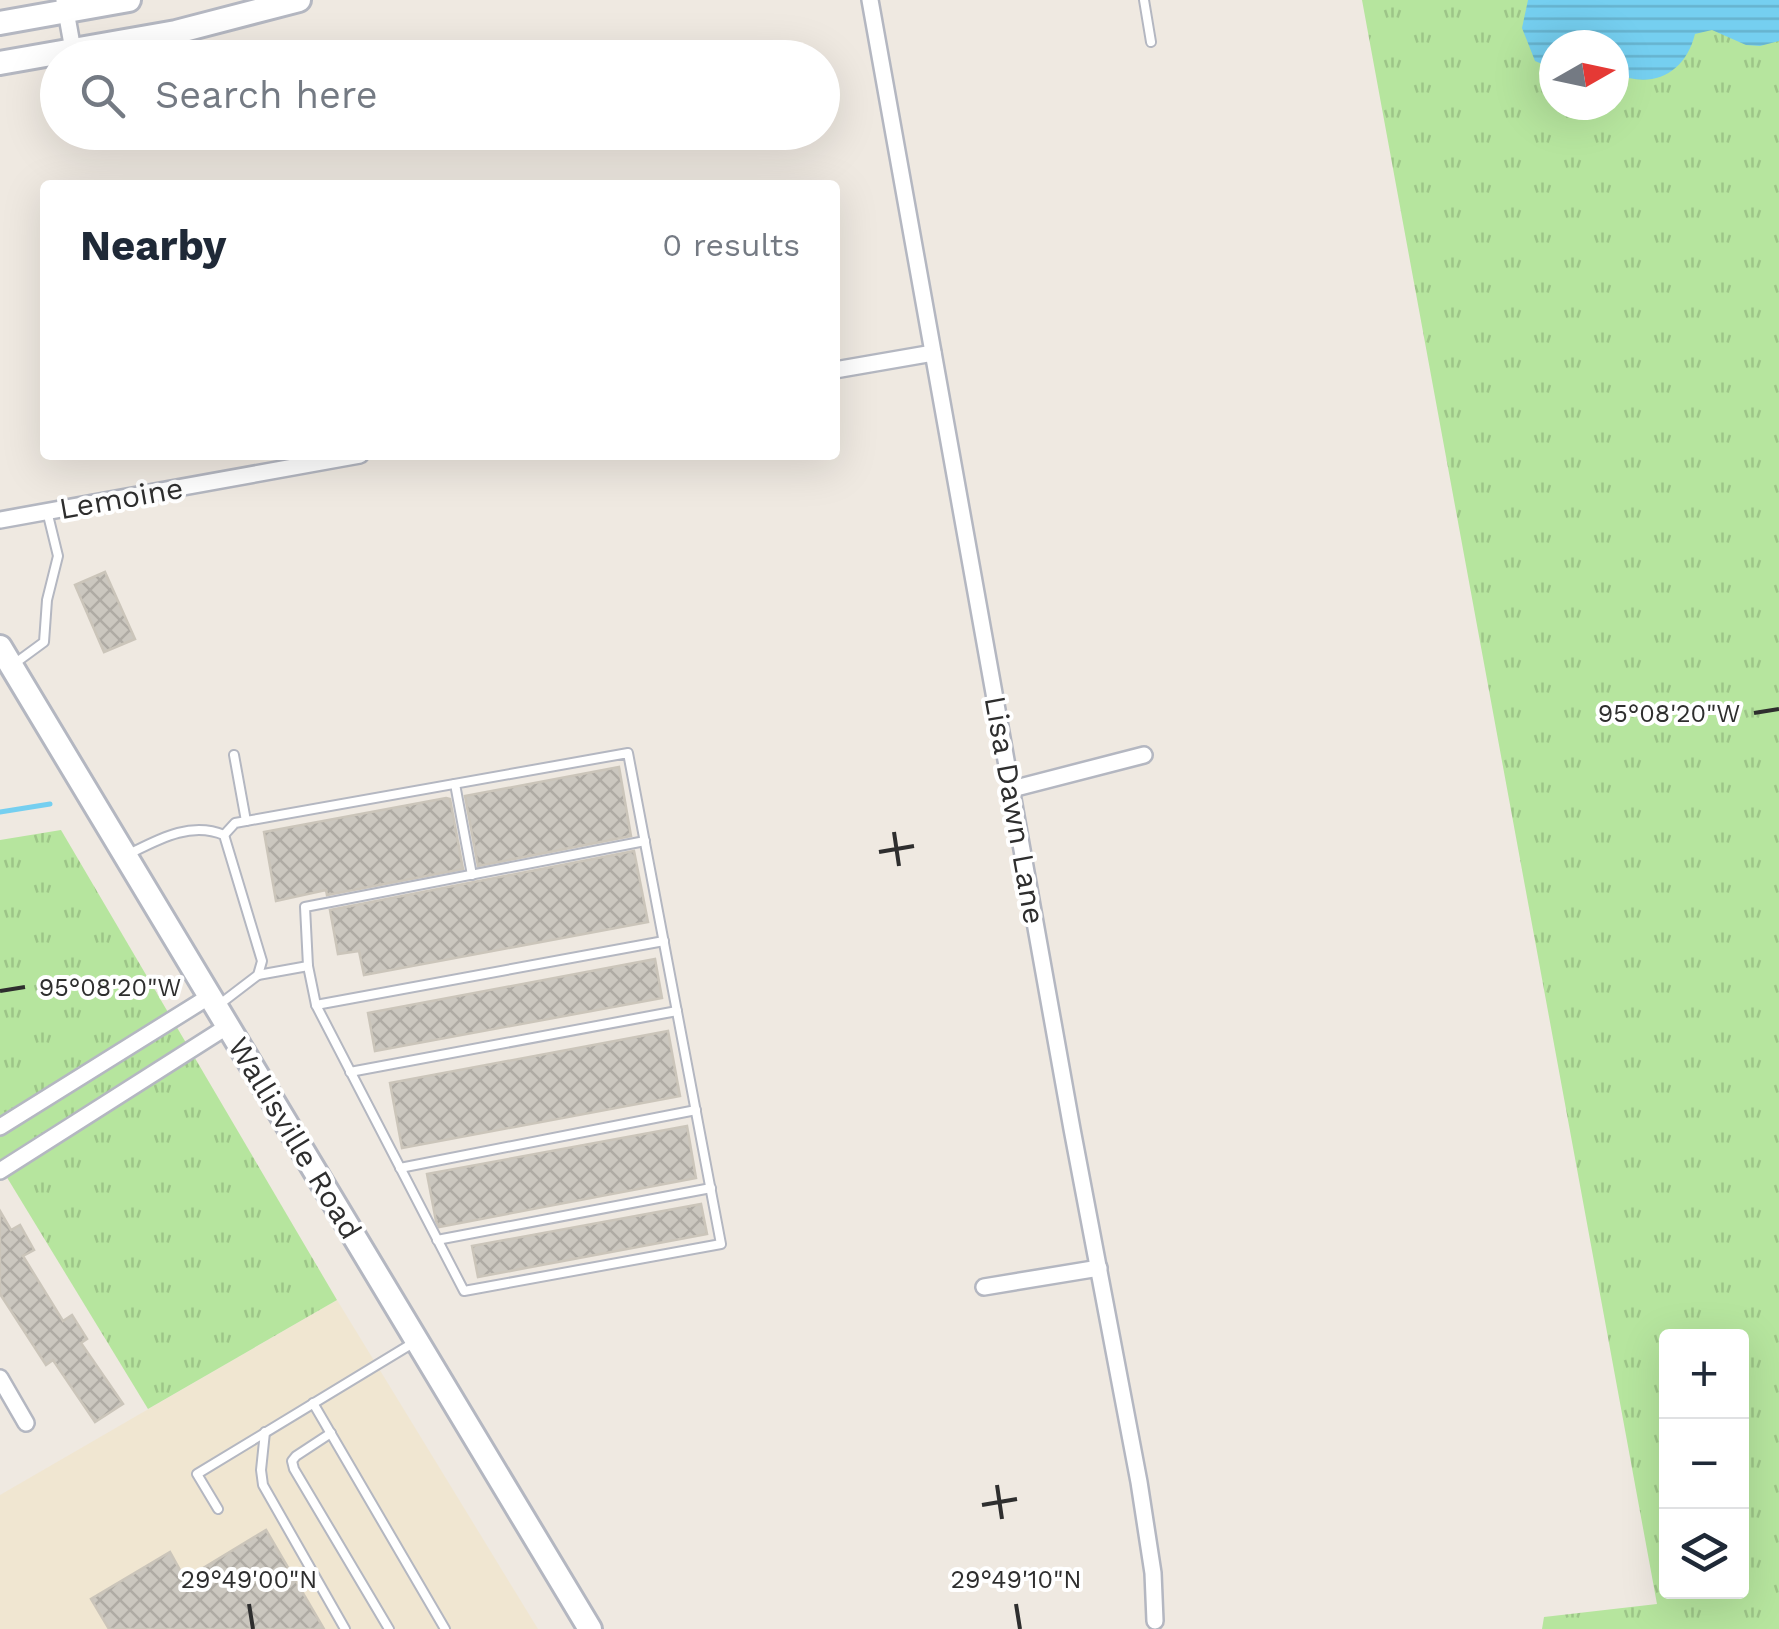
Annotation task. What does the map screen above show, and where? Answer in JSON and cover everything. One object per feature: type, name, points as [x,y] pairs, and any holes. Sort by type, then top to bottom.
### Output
[{"type":"main road","points":[[0,24],[65,6],[128,0]]},
{"type":"main road","points":[[130,40],[299,0]]},
{"type":"main road","points":[[0,63],[40,56]]},
{"type":"main road","name":"Wallisville Road","points":[[6,657],[583,1624]]},
{"type":"street","name":"Lisa Dawn Lane","points":[[870,0],[1139,1482],[1153,1573],[1155,1621]]},
{"type":"street","points":[[65,6],[71,40]]},
{"type":"street","points":[[840,369],[932,353]]},
{"type":"street","name":"Lemoine","points":[[0,520],[332,460]]},
{"type":"street","points":[[1012,789],[1144,755]]},
{"type":"street","points":[[0,1127],[218,1010]]},
{"type":"street","points":[[0,1170],[218,1010]]},
{"type":"street","points":[[984,1287],[1099,1268]]},
{"type":"street","points":[[0,1378],[26,1423]]},
{"type":"lane","points":[[1144,0],[1151,42]]},
{"type":"lane","points":[[6,657],[44,642],[58,556],[48,511]]},
{"type":"lane","points":[[224,835],[235,823],[628,752],[664,940],[677,1011],[711,1188],[721,1244],[464,1291],[316,1005],[308,966],[305,907],[645,841]]},
{"type":"lane","points":[[234,755],[246,821]]},
{"type":"lane","points":[[455,784],[472,875]]},
{"type":"lane","points":[[126,856],[166,836],[207,828],[224,835]]},
{"type":"lane","points":[[224,835],[262,961],[258,975]]},
{"type":"lane","points":[[316,1005],[664,940]]},
{"type":"lane","points":[[218,1010],[258,975],[308,966]]},
{"type":"lane","points":[[350,1072],[677,1011]]},
{"type":"lane","points":[[400,1168],[696,1110]]},
{"type":"lane","points":[[437,1240],[711,1188]]},
{"type":"lane","points":[[218,1508],[196,1474],[417,1341]]},
{"type":"lane","points":[[313,1404],[445,1629]]},
{"type":"lane","points":[[266,1432],[260,1470],[263,1485],[345,1629]]},
{"type":"lane","points":[[331,1433],[296,1456],[292,1461],[294,1469],[388,1629]]},
{"type":"shaded area","points":[[337,1300],[538,1629],[0,1629],[0,1495]]},
{"type":"green space","points":[[1362,0],[1779,0],[1779,1629],[1542,1629],[1544,1617],[1657,1604]]},
{"type":"green space","points":[[61,830],[337,1300],[148,1409],[0,1166],[0,840]]},
{"type":"water","points":[[1528,0],[1779,0],[1779,41],[1746,45],[1712,30],[1695,34],[1675,68],[1654,79],[1629,78],[1629,30],[1539,30],[1539,63],[1522,28]]},
{"type":"building","points":[[105,572],[135,639],[104,652],[75,585]]},
{"type":"building","points":[[619,767],[631,836],[478,866],[465,796]]},
{"type":"building","points":[[450,799],[463,869],[276,901],[264,832]]},
{"type":"building","points":[[634,851],[648,922],[364,975],[359,951],[338,954],[330,910]]},
{"type":"building","points":[[655,959],[662,998],[375,1051],[368,1013]]},
{"type":"building","points":[[668,1031],[680,1096],[402,1148],[390,1083]]},
{"type":"building","points":[[687,1126],[696,1178],[439,1227],[436,1221],[427,1174]]},
{"type":"building","points":[[701,1204],[707,1234],[478,1277],[472,1246]]},
{"type":"building","points":[[0,1211],[11,1230],[20,1225],[34,1250],[23,1256],[63,1321],[72,1315],[87,1339],[81,1343],[123,1404],[95,1422],[53,1360],[46,1365],[0,1294]]},
{"type":"building","points":[[266,1530],[324,1629],[109,1629],[91,1599],[170,1552],[185,1579]]},
{"type":"waterway","points":[[0,812],[50,804]]}]
